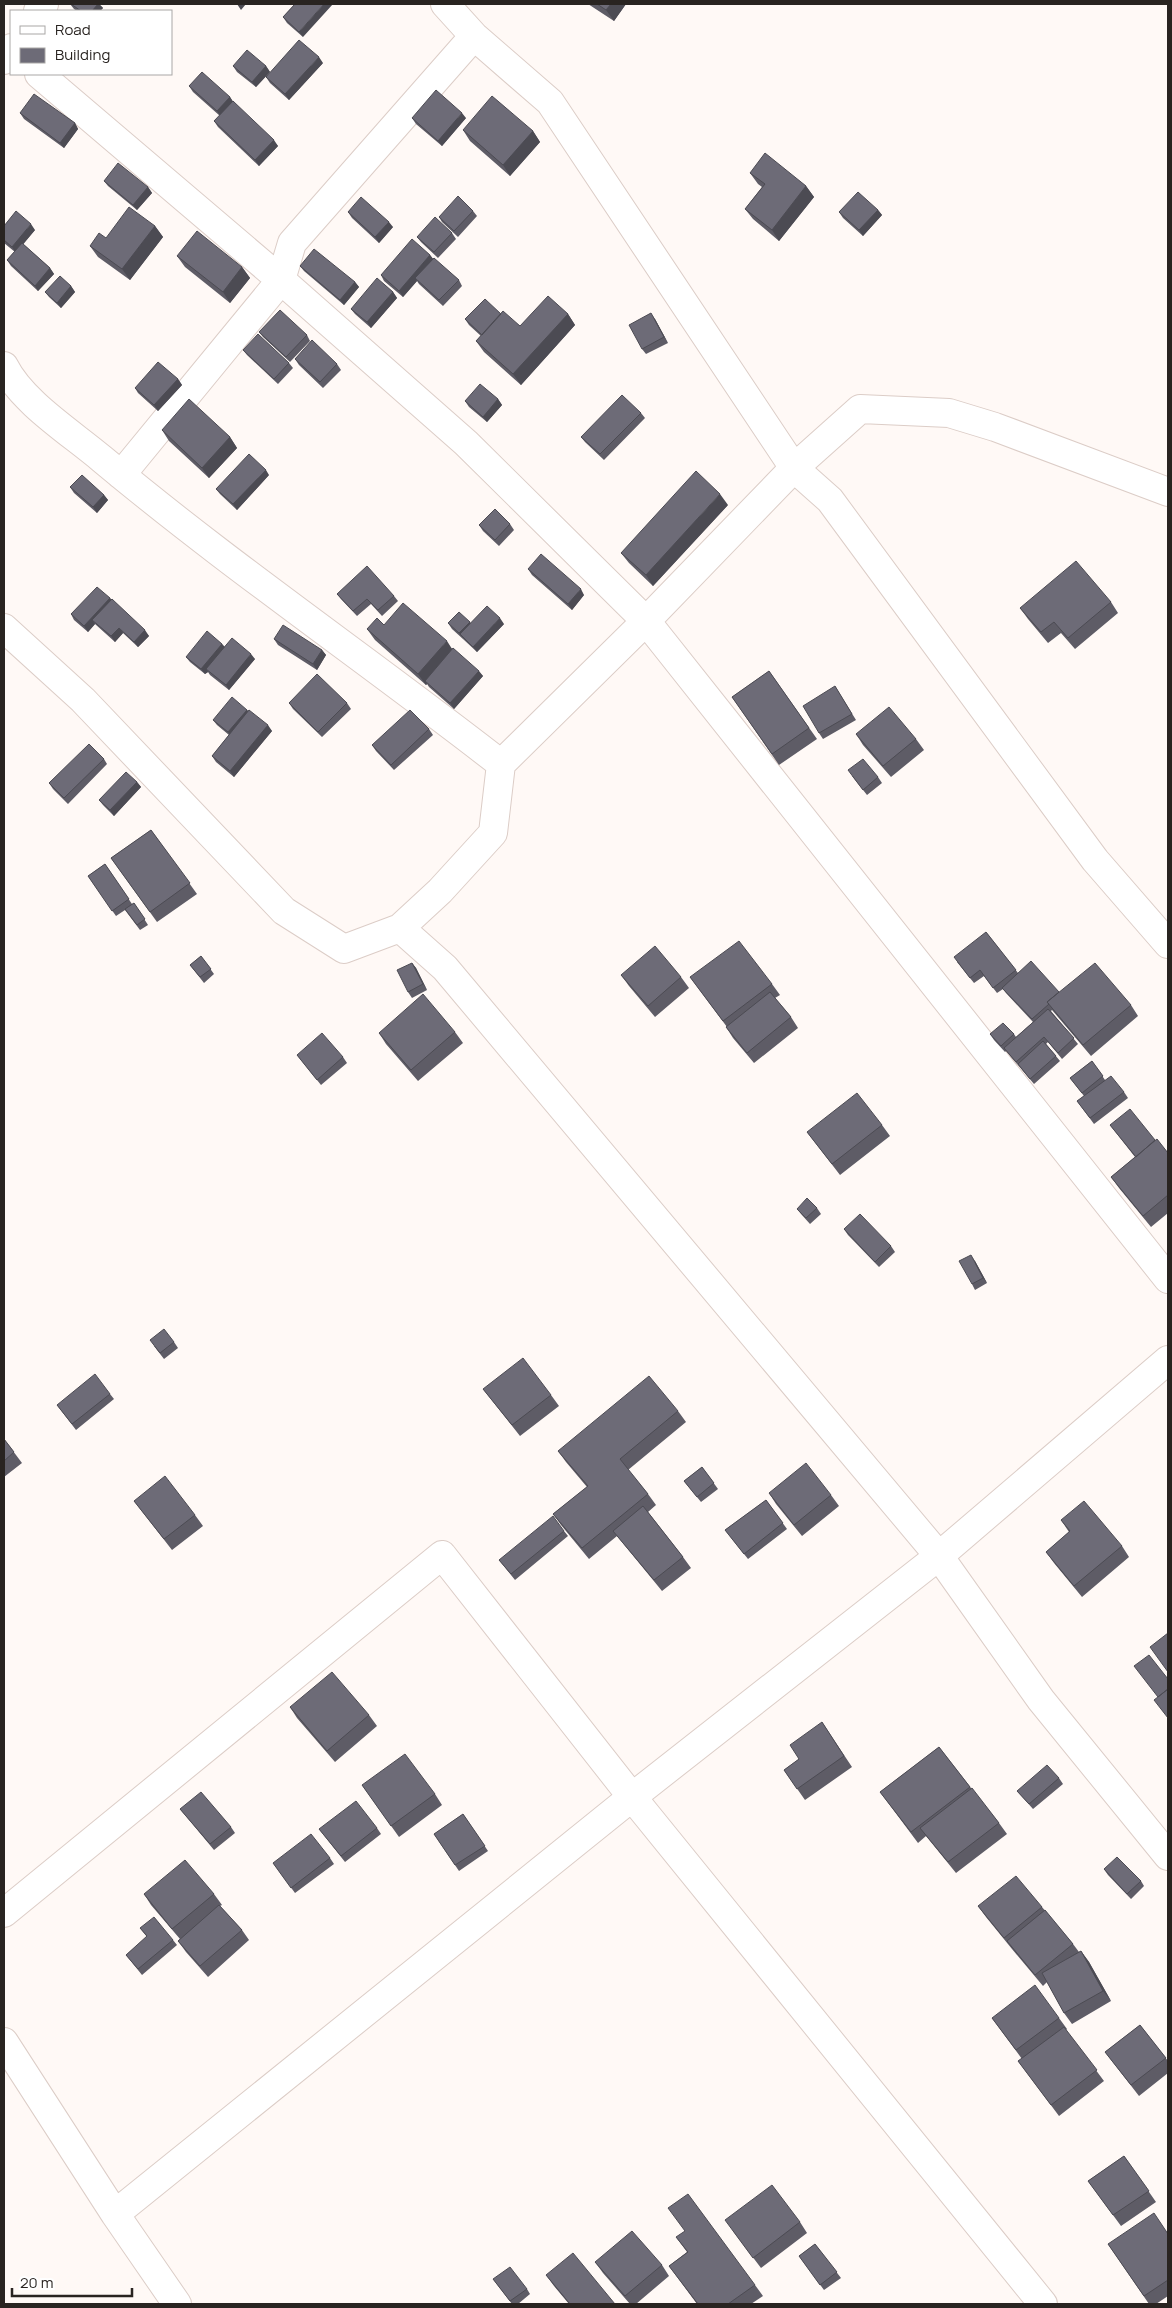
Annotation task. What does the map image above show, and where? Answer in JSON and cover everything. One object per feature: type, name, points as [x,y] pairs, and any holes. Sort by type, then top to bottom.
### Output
[{"type":"street","points":[[445,4],[474,36],[550,102],[794,468],[830,500],[1095,860],[1168,944]]},
{"type":"street","points":[[121,475],[281,280],[292,242],[474,36]]},
{"type":"street","points":[[40,75],[281,280],[466,443],[646,621],[1168,1279]]},
{"type":"street","points":[[4,366],[10,378],[29,399],[121,475],[501,764]]},
{"type":"street","points":[[4,628],[83,700],[284,911],[344,949],[400,928],[440,890],[493,834],[501,764],[646,621],[794,468],[860,408],[923,410],[949,413],[995,427],[1168,492]]},
{"type":"street","points":[[400,928],[445,968],[939,1556],[1041,1700],[1168,1856]]},
{"type":"street","points":[[115,2214],[632,1797],[939,1556],[1168,1360]]},
{"type":"street","points":[[4,1913],[442,1555],[632,1797],[1043,2304]]},
{"type":"street","points":[[4,2042],[115,2214],[177,2304]]},
{"type":"building","points":[[71,4],[98,4],[93,10],[80,10]]},
{"type":"building","points":[[295,4],[324,4],[299,32],[283,17]]},
{"type":"building","points":[[597,4],[611,4],[606,10]]},
{"type":"building","points":[[299,40],[319,57],[285,94],[266,77]]},
{"type":"building","points":[[247,50],[266,66],[252,82],[233,66]]},
{"type":"building","points":[[202,72],[230,97],[217,111],[189,86]]},
{"type":"building","points":[[436,90],[462,113],[438,141],[412,118]]},
{"type":"building","points":[[34,94],[75,123],[60,143],[20,113]]},
{"type":"building","points":[[492,96],[533,131],[503,165],[463,130]]},
{"type":"building","points":[[233,101],[274,140],[255,160],[214,121]]},
{"type":"building","points":[[765,153],[806,186],[772,230],[745,209],[765,184],[750,173]]},
{"type":"building","points":[[118,163],[148,187],[133,205],[104,181]]},
{"type":"building","points":[[858,192],[878,210],[859,230],[839,212]]},
{"type":"building","points":[[458,196],[473,211],[454,231],[439,217]]},
{"type":"building","points":[[361,197],[389,222],[375,237],[348,212]]},
{"type":"building","points":[[129,207],[155,226],[122,269],[90,246],[99,233],[106,238]]},
{"type":"building","points":[[16,211],[31,224],[12,247],[4,240],[4,226]]},
{"type":"building","points":[[435,217],[452,233],[434,252],[417,237]]},
{"type":"building","points":[[197,231],[242,267],[223,292],[177,256]]},
{"type":"building","points":[[412,239],[430,255],[399,291],[381,275]]},
{"type":"building","points":[[22,243],[50,268],[35,286],[7,260]]},
{"type":"building","points":[[314,249],[355,282],[340,300],[300,266]]},
{"type":"building","points":[[434,258],[459,280],[439,300],[415,278]]},
{"type":"building","points":[[60,276],[71,286],[57,303],[45,292]]},
{"type":"building","points":[[377,278],[393,292],[367,322],[351,309]]},
{"type":"building","points":[[548,296],[568,314],[513,374],[476,341],[503,311],[520,326]]},
{"type":"building","points":[[485,299],[501,314],[482,335],[465,319]]},
{"type":"building","points":[[280,310],[307,335],[286,357],[259,332]]},
{"type":"building","points":[[651,313],[664,337],[642,349],[629,325]]},
{"type":"building","points":[[258,334],[289,363],[274,379],[243,350]]},
{"type":"building","points":[[312,340],[337,364],[320,382],[295,359]]},
{"type":"building","points":[[158,362],[178,379],[154,405],[135,388]]},
{"type":"building","points":[[480,384],[498,399],[483,417],[465,401]]},
{"type":"building","points":[[622,395],[641,413],[600,454],[581,437]]},
{"type":"building","points":[[189,399],[230,437],[202,468],[162,430]]},
{"type":"building","points":[[249,454],[266,470],[233,504],[216,489]]},
{"type":"building","points":[[696,471],[720,494],[646,575],[621,553]]},
{"type":"building","points":[[82,475],[104,495],[93,507],[70,487]]},
{"type":"building","points":[[495,509],[510,524],[495,540],[479,525]]},
{"type":"building","points":[[541,554],[581,589],[568,604],[528,569]]},
{"type":"building","points":[[1076,561],[1111,602],[1068,638],[1054,622],[1041,632],[1020,608]]},
{"type":"building","points":[[367,566],[394,596],[378,610],[367,599],[353,611],[337,594]]},
{"type":"building","points":[[97,587],[110,598],[84,626],[71,614]]},
{"type":"building","points":[[112,599],[145,630],[134,642],[119,628],[111,636],[92,620]]},
{"type":"building","points":[[403,603],[447,641],[418,674],[367,629],[377,618],[384,625]]},
{"type":"building","points":[[487,606],[500,618],[473,647],[460,634]]},
{"type":"building","points":[[459,612],[470,622],[459,633],[448,623]]},
{"type":"building","points":[[283,625],[322,650],[313,664],[274,639]]},
{"type":"building","points":[[207,631],[222,644],[201,669],[186,657]]},
{"type":"building","points":[[232,638],[251,654],[226,685],[206,669]]},
{"type":"building","points":[[453,648],[479,671],[450,703],[425,681]]},
{"type":"building","points":[[769,671],[809,728],[772,754],[732,697]]},
{"type":"building","points":[[317,674],[347,703],[318,732],[289,703]]},
{"type":"building","points":[[835,686],[852,714],[819,733],[803,706]]},
{"type":"building","points":[[232,697],[247,710],[228,732],[213,720]]},
{"type":"building","points":[[889,707],[916,739],[883,766],[856,734]]},
{"type":"building","points":[[249,710],[268,725],[230,771],[212,756]]},
{"type":"building","points":[[410,710],[429,729],[391,765],[372,745]]},
{"type":"building","points":[[89,744],[104,759],[64,798],[49,783]]},
{"type":"building","points":[[863,759],[878,777],[863,790],[848,770]]},
{"type":"building","points":[[126,772],[137,782],[110,810],[99,800]]},
{"type":"building","points":[[151,830],[190,883],[150,912],[111,858]]},
{"type":"building","points":[[105,864],[129,899],[112,911],[88,876]]},
{"type":"building","points":[[134,903],[145,919],[137,925],[125,909]]},
{"type":"building","points":[[986,932],[1016,970],[993,988],[980,970],[970,978],[954,957]]},
{"type":"building","points":[[739,941],[772,984],[723,1021],[690,977]]},
{"type":"building","points":[[655,946],[681,977],[648,1006],[621,975]]},
{"type":"building","points":[[201,956],[211,969],[200,977],[190,965]]},
{"type":"building","points":[[1031,961],[1059,992],[1032,1019],[1002,988]]},
{"type":"building","points":[[412,963],[423,984],[408,992],[397,970]]},
{"type":"building","points":[[1095,963],[1131,1005],[1083,1045],[1047,1002]]},
{"type":"building","points":[[770,992],[791,1017],[747,1053],[726,1027]]},
{"type":"building","points":[[423,994],[455,1032],[411,1070],[379,1033]]},
{"type":"building","points":[[1048,1009],[1074,1038],[1058,1053],[1044,1037],[1016,1062],[1004,1048]]},
{"type":"building","points":[[1003,1023],[1014,1034],[1001,1046],[990,1034]]},
{"type":"building","points":[[322,1033],[343,1057],[317,1080],[297,1055]]},
{"type":"building","points":[[1043,1041],[1056,1056],[1030,1079],[1018,1064]]},
{"type":"building","points":[[1092,1061],[1103,1076],[1082,1093],[1070,1078]]},
{"type":"building","points":[[1111,1076],[1124,1092],[1090,1118],[1077,1101]]},
{"type":"building","points":[[857,1093],[882,1125],[832,1164],[807,1132]]},
{"type":"building","points":[[1130,1109],[1155,1140],[1136,1157],[1110,1125]]},
{"type":"building","points":[[1157,1139],[1168,1153],[1168,1195],[1143,1216],[1111,1177]]},
{"type":"building","points":[[807,1198],[817,1208],[806,1218],[797,1209]]},
{"type":"building","points":[[860,1214],[891,1246],[875,1262],[844,1229]]},
{"type":"building","points":[[971,1255],[983,1278],[972,1284],[959,1261]]},
{"type":"building","points":[[164,1329],[174,1342],[160,1353],[150,1340]]},
{"type":"building","points":[[523,1358],[551,1395],[512,1425],[483,1389]]},
{"type":"building","points":[[95,1374],[110,1394],[72,1424],[57,1405]]},
{"type":"building","points":[[649,1376],[678,1411],[620,1459],[648,1494],[582,1548],[553,1514],[588,1486],[558,1451]]},
{"type":"building","points":[[4,1439],[14,1452],[4,1461]]},
{"type":"building","points":[[806,1463],[831,1495],[794,1525],[769,1493]]},
{"type":"building","points":[[702,1467],[714,1483],[697,1497],[684,1481]]},
{"type":"building","points":[[165,1476],[195,1515],[164,1539],[134,1501]]},
{"type":"building","points":[[766,1500],[783,1523],[744,1554],[725,1530]]},
{"type":"building","points":[[1084,1501],[1122,1546],[1074,1586],[1046,1552],[1070,1531],[1061,1520]]},
{"type":"building","points":[[643,1506],[683,1557],[654,1580],[613,1531]]},
{"type":"building","points":[[553,1516],[564,1531],[511,1574],[499,1560]]},
{"type":"building","points":[[1168,1633],[1168,1672],[1150,1647]]},
{"type":"building","points":[[1149,1655],[1168,1679],[1168,1689],[1158,1697],[1134,1666]]},
{"type":"building","points":[[332,1672],[369,1715],[327,1751],[290,1707]]},
{"type":"building","points":[[1168,1689],[1168,1718],[1154,1700]]},
{"type":"building","points":[[822,1722],[844,1756],[797,1789],[784,1770],[799,1759],[790,1745]]},
{"type":"building","points":[[939,1747],[970,1787],[911,1832],[880,1792]]},
{"type":"building","points":[[405,1754],[435,1794],[391,1826],[362,1785]]},
{"type":"building","points":[[1047,1765],[1059,1778],[1029,1804],[1017,1791]]},
{"type":"building","points":[[972,1788],[999,1823],[948,1862],[920,1828]]},
{"type":"building","points":[[201,1792],[231,1827],[210,1844],[180,1809]]},
{"type":"building","points":[[356,1801],[377,1828],[341,1856],[319,1829]]},
{"type":"building","points":[[463,1814],[485,1846],[455,1865],[434,1834]]},
{"type":"building","points":[[311,1834],[330,1858],[291,1888],[273,1863]]},
{"type":"building","points":[[1117,1857],[1141,1881],[1127,1894],[1104,1869]]},
{"type":"building","points":[[185,1860],[214,1894],[172,1929],[144,1894]]},
{"type":"building","points":[[1016,1876],[1042,1907],[1004,1938],[978,1906]]},
{"type":"building","points":[[219,1905],[242,1930],[200,1966],[178,1941]]},
{"type":"building","points":[[1045,1910],[1073,1944],[1035,1975],[1007,1941]]},
{"type":"building","points":[[154,1917],[173,1940],[138,1969],[126,1955],[147,1936],[140,1928]]},
{"type":"building","points":[[1081,1951],[1103,1991],[1064,2013],[1042,1973]]},
{"type":"building","points":[[1035,1985],[1059,2018],[1016,2050],[992,2018]]},
{"type":"building","points":[[1140,2025],[1166,2058],[1131,2085],[1105,2052]]},
{"type":"building","points":[[1064,2027],[1097,2070],[1051,2105],[1018,2061]]},
{"type":"building","points":[[1124,2156],[1149,2191],[1113,2215],[1088,2181]]},
{"type":"building","points":[[772,2185],[800,2222],[753,2258],[725,2220]]},
{"type":"building","points":[[688,2194],[755,2285],[728,2304],[698,2304],[669,2266],[688,2252],[676,2237],[685,2231],[668,2208]]},
{"type":"building","points":[[1154,2213],[1168,2234],[1168,2280],[1144,2296],[1108,2244]]},
{"type":"building","points":[[632,2231],[662,2265],[625,2296],[595,2262]]},
{"type":"building","points":[[815,2244],[837,2272],[820,2285],[799,2256]]},
{"type":"building","points":[[573,2253],[615,2304],[570,2304],[546,2275]]},
{"type":"building","points":[[510,2267],[527,2289],[510,2301],[493,2279]]}]
